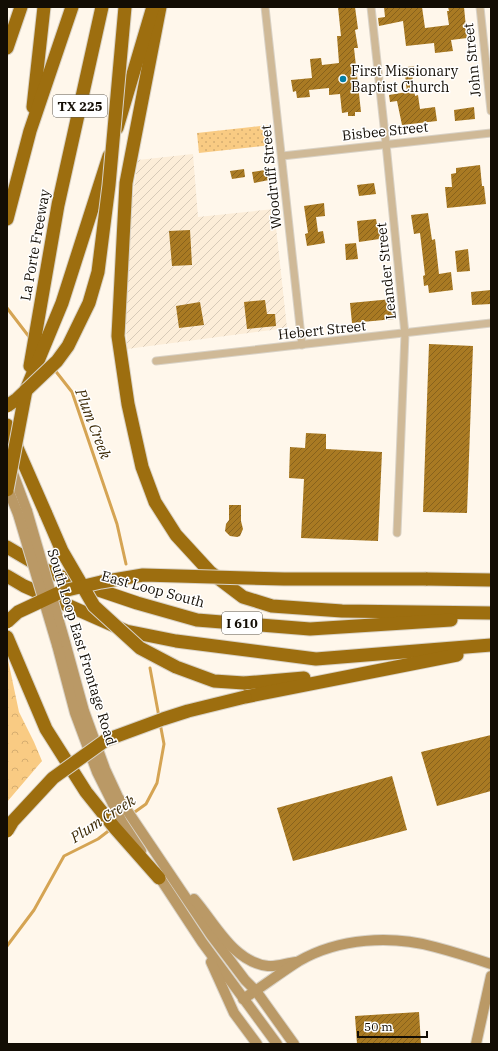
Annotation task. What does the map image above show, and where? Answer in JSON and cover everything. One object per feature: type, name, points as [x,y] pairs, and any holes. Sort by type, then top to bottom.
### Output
[{"type":"highway","points":[[7,24],[16,7]]},
{"type":"highway","points":[[7,48],[21,7]]},
{"type":"highway","points":[[30,131],[44,7]]},
{"type":"highway","name":"La Porte Freeway","points":[[7,219],[30,131],[72,7]]},
{"type":"highway","name":"La Porte Freeway","points":[[7,490],[58,205],[102,7]]},
{"type":"highway","points":[[7,406],[42,376],[68,346],[89,304],[93,291],[98,272],[109,185],[125,7]]},
{"type":"highway","points":[[26,390],[62,303],[153,7]]},
{"type":"highway","points":[[160,7],[126,183],[118,336],[128,404],[142,467],[155,502],[176,535],[210,572],[243,597],[280,607],[342,610],[491,613]]},
{"type":"highway","points":[[7,424],[62,551],[94,606],[140,648],[176,667],[214,681],[244,683],[366,673]]},
{"type":"highway","name":"East Loop South","points":[[7,547],[46,570],[69,580],[137,603],[197,620],[310,629],[491,617]]},
{"type":"highway","points":[[7,622],[18,612],[63,591],[101,582],[143,575],[284,579],[491,580]]},
{"type":"highway","name":"I 610","points":[[7,576],[24,586],[126,631],[176,641],[316,658],[491,647]]},
{"type":"highway","points":[[7,637],[46,729],[92,800],[136,841],[159,878]]},
{"type":"highway","points":[[7,830],[13,821],[53,778],[106,740],[147,724],[175,715],[246,697],[491,647]]},
{"type":"main road","name":"South Loop East Frontage Road","points":[[7,460],[61,644],[75,714],[97,772],[107,783],[122,822],[136,841],[175,882],[241,974],[256,991],[294,1044]]},
{"type":"main road","name":"South Loop East Frontage Road","points":[[7,487],[22,512]]},
{"type":"main road","points":[[159,878],[243,1000],[277,1044]]},
{"type":"main road","points":[[175,882],[195,900],[234,949],[252,961],[269,966],[300,961]]},
{"type":"main road","points":[[243,1000],[300,961],[322,950],[342,944],[387,940],[435,946],[491,964]]},
{"type":"main road","points":[[202,942],[234,1013],[256,1044]]},
{"type":"main road","points":[[476,1044],[491,976]]},
{"type":"street","name":"Woodruff Street","points":[[265,7],[302,345]]},
{"type":"street","name":"Leander Street","points":[[371,7],[405,334],[397,533]]},
{"type":"street","name":"John Street","points":[[480,7],[491,111]]},
{"type":"street","name":"Bisbee Street","points":[[282,156],[491,133]]},
{"type":"street","name":"Hebert Street","points":[[156,361],[405,334],[491,323]]},
{"type":"shaded area","points":[[193,154],[198,217],[274,209],[287,328],[127,349],[125,292],[129,223],[138,160]]},
{"type":"green space","points":[[269,125],[271,145],[199,153],[197,133]]},
{"type":"green space","points":[[7,655],[19,712],[42,761],[7,802]]},
{"type":"building","points":[[338,7],[355,7],[358,29],[355,30],[358,48],[354,48],[361,112],[355,112],[355,116],[348,116],[348,112],[342,113],[340,94],[329,95],[329,88],[309,90],[310,97],[297,98],[296,91],[293,92],[291,80],[312,78],[310,59],[321,58],[322,65],[339,63],[337,36],[341,36]]},
{"type":"building","points":[[384,7],[422,7],[425,28],[449,25],[447,11],[449,11],[448,7],[464,7],[467,38],[451,40],[453,51],[435,53],[434,43],[406,46],[403,21],[379,26],[378,18],[385,17]]},
{"type":"building","points":[[414,66],[415,74],[412,74],[415,96],[418,95],[420,109],[435,107],[437,121],[402,125],[397,101],[390,102],[389,95],[407,92],[405,75],[401,76],[400,68]]},
{"type":"building","points":[[474,107],[475,119],[455,121],[454,110]]},
{"type":"building","points":[[480,165],[482,186],[484,186],[486,204],[447,208],[445,187],[452,187],[451,174],[456,173],[456,168]]},
{"type":"building","points":[[244,169],[245,177],[232,179],[230,171]]},
{"type":"building","points":[[268,171],[269,180],[254,183],[252,172]]},
{"type":"building","points":[[374,183],[376,194],[359,196],[357,185]]},
{"type":"building","points":[[324,203],[325,216],[316,217],[318,232],[323,231],[325,243],[307,246],[305,234],[308,233],[304,206]]},
{"type":"building","points":[[428,213],[432,240],[435,239],[439,274],[451,272],[453,290],[429,293],[428,285],[424,286],[423,276],[425,275],[420,233],[414,234],[411,215]]},
{"type":"building","points":[[376,219],[378,230],[385,229],[386,238],[359,242],[357,221]]},
{"type":"building","points":[[190,230],[192,265],[172,266],[169,231]]},
{"type":"building","points":[[356,243],[358,259],[346,260],[345,244]]},
{"type":"building","points":[[468,249],[470,271],[457,272],[455,251]]},
{"type":"building","points":[[491,290],[491,304],[472,305],[471,292]]},
{"type":"building","points":[[392,299],[394,319],[352,323],[350,303]]},
{"type":"building","points":[[265,300],[267,314],[275,314],[276,326],[247,329],[244,302]]},
{"type":"building","points":[[200,302],[204,325],[179,328],[176,306]]},
{"type":"building","points":[[429,344],[473,346],[467,513],[423,512]]},
{"type":"building","points":[[306,433],[326,434],[326,449],[382,452],[378,541],[301,538],[304,479],[289,478],[290,447],[305,448]]},
{"type":"building","points":[[229,505],[241,505],[241,521],[243,529],[240,536],[237,537],[230,536],[225,531],[226,524],[229,520]]},
{"type":"building","points":[[491,735],[491,791],[437,806],[421,752]]},
{"type":"building","points":[[392,776],[407,830],[293,861],[277,808]]},
{"type":"building","points":[[419,1012],[421,1044],[357,1044],[355,1016]]},
{"type":"waterway","name":"Plum Creek","points":[[7,308],[30,338]]},
{"type":"waterway","name":"Plum Creek","points":[[54,369],[72,392],[117,524],[126,564]]},
{"type":"waterway","name":"Plum Creek","points":[[150,668],[159,717]]},
{"type":"waterway","name":"Plum Creek","points":[[132,814],[146,804],[157,783],[164,744],[160,723]]},
{"type":"waterway","name":"Plum Creek","points":[[7,946],[34,910],[64,856],[98,839],[111,829]]},
{"type":"place","name":"First Missionary Baptist Church","points":[[343,79]]}]
